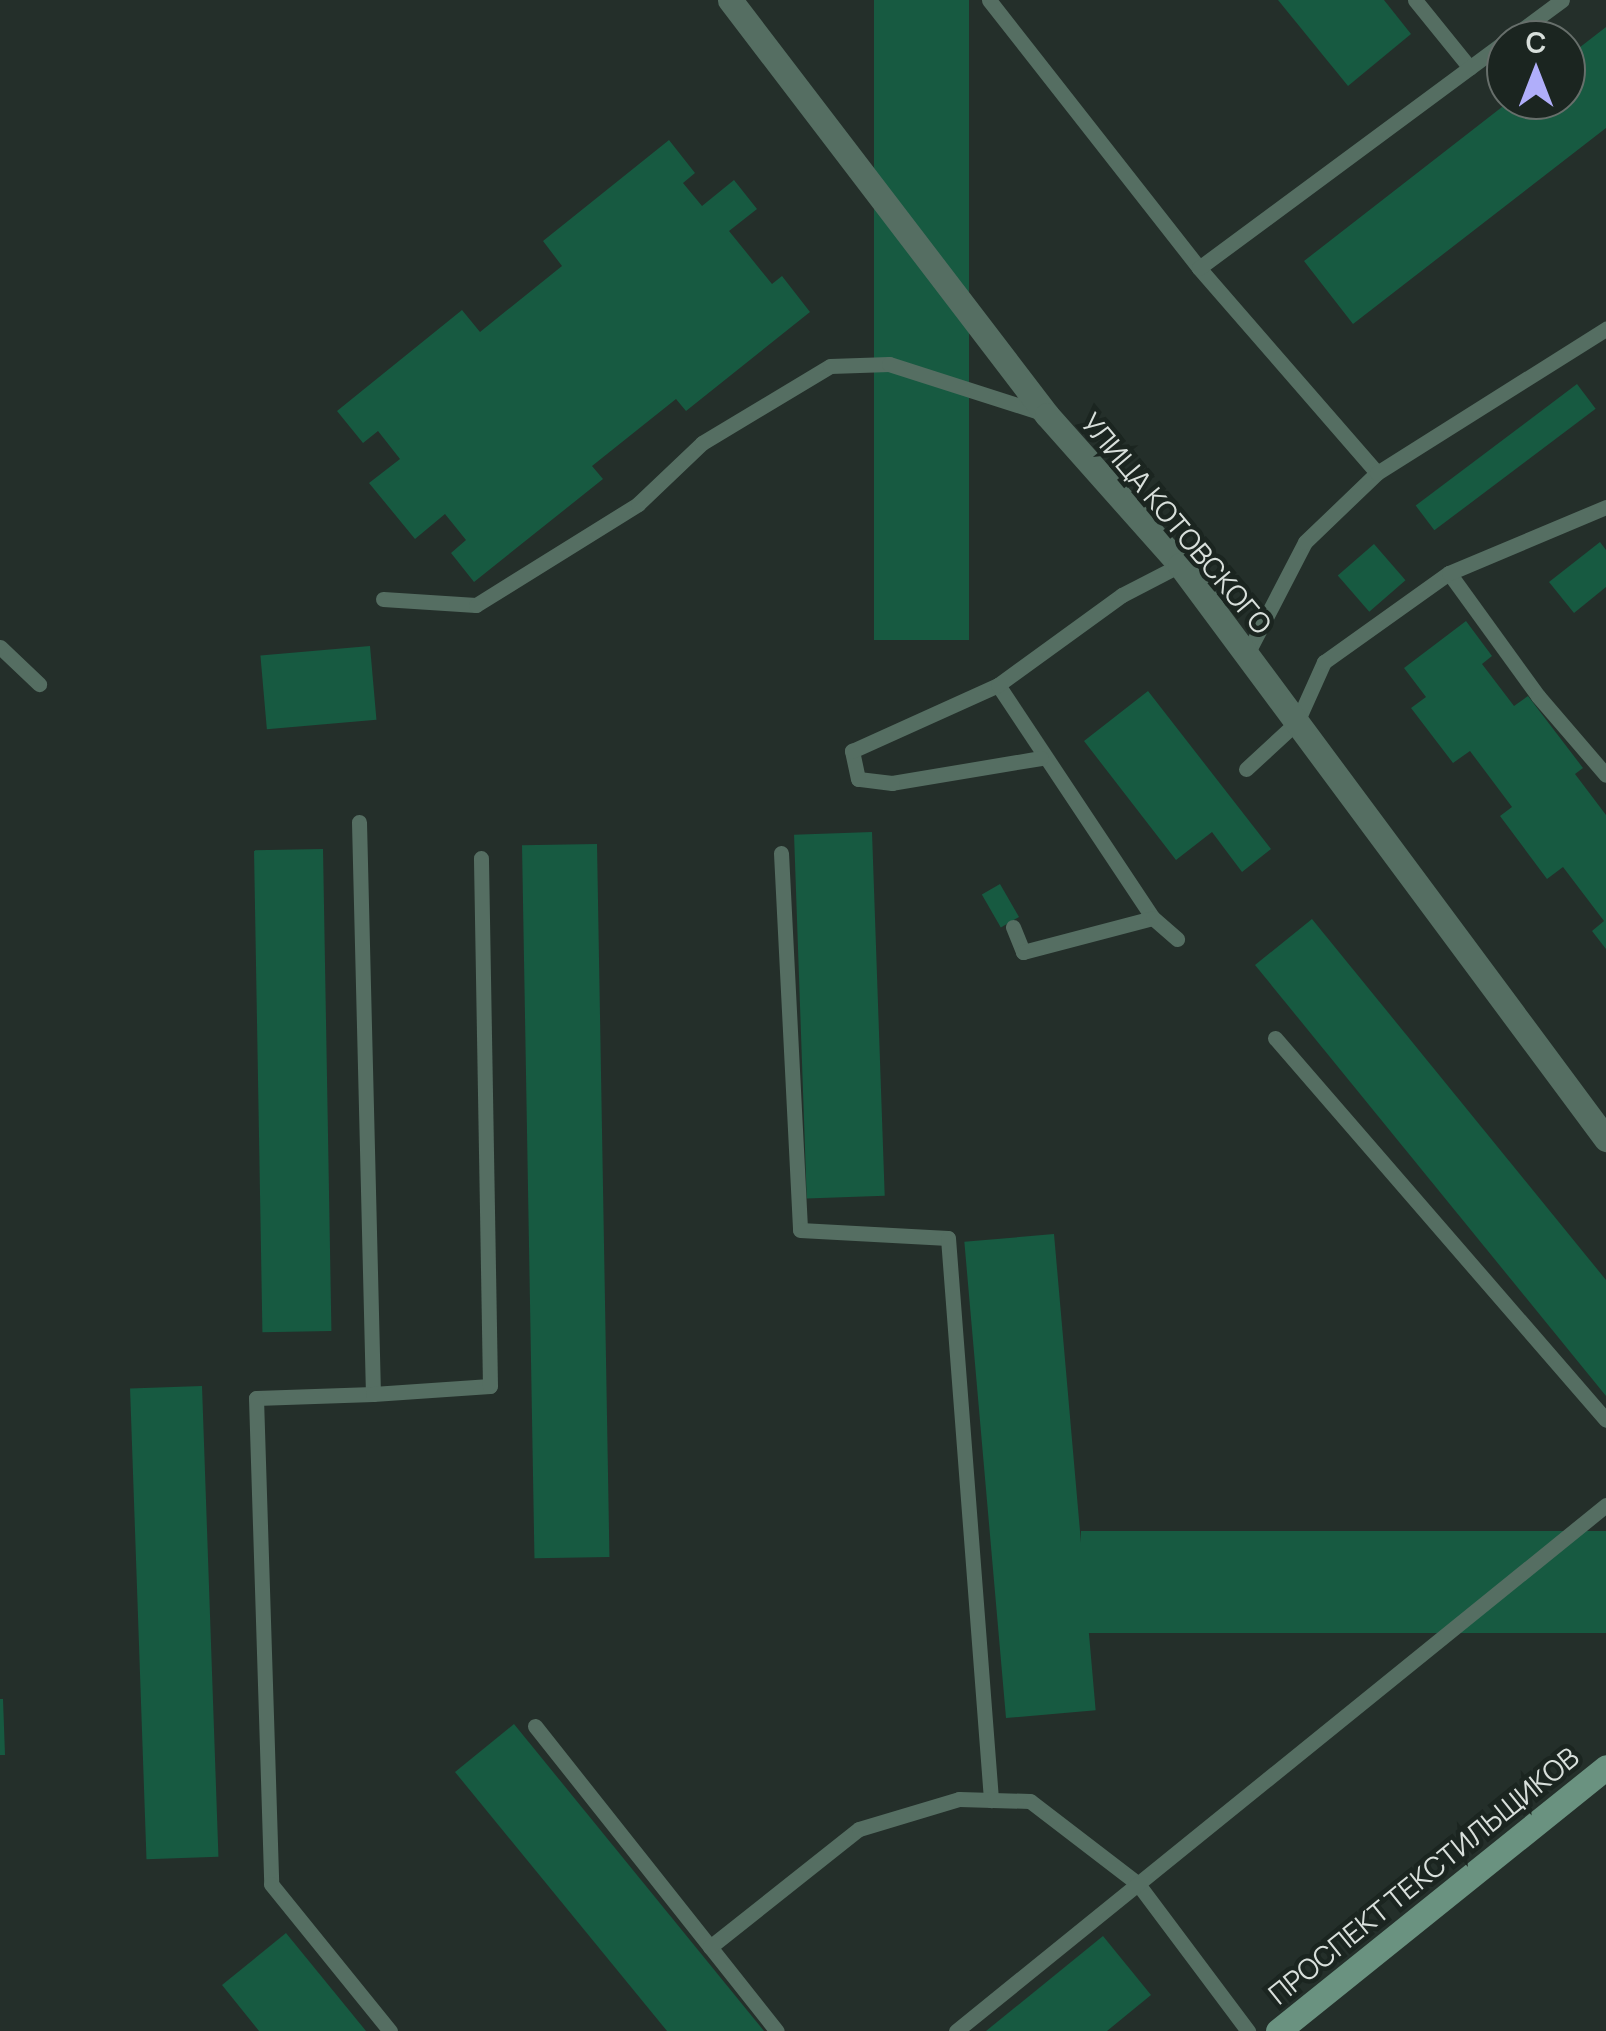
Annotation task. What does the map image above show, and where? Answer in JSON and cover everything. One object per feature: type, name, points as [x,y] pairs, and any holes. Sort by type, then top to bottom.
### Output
[{"type":"main road","name":"ПРОСПЕКТ ТЕКСТИЛЬЩИКОВ","points":[[1278,2031],[1606,1766]]},
{"type":"street","name":"УЛИЦА КОТОВСКОГО","points":[[730,0],[1047,415],[1180,565],[1606,1139]]},
{"type":"lane","points":[[989,0],[1199,268],[1377,473]]},
{"type":"lane","points":[[1415,0],[1470,68]]},
{"type":"lane","points":[[1535,20],[1562,0]]},
{"type":"lane","points":[[1199,268],[1486,56]]},
{"type":"lane","points":[[1247,654],[1305,542],[1377,473],[1606,329]]},
{"type":"lane","points":[[383,599],[476,605],[638,504],[702,443],[830,366],[890,364],[1047,415]]},
{"type":"lane","points":[[1246,769],[1297,722],[1324,662],[1449,573],[1606,507]]},
{"type":"lane","points":[[1041,758],[910,781],[858,779],[852,751],[998,685],[1122,595],[1180,565]]},
{"type":"lane","points":[[1449,573],[1538,696],[1606,775]]},
{"type":"lane","points":[[0,647],[39,684]]},
{"type":"lane","points":[[998,685],[1041,758],[1153,918],[1177,939]]},
{"type":"lane","points":[[359,822],[373,1394]]},
{"type":"lane","points":[[780,853],[800,1230],[948,1238],[991,1800]]},
{"type":"lane","points":[[390,2031],[271,1884],[256,1398],[490,1386],[480,858]]},
{"type":"lane","points":[[1013,927],[1023,952],[1153,918]]},
{"type":"lane","points":[[1275,1038],[1606,1420]]},
{"type":"lane","points":[[956,2031],[1606,1505]]},
{"type":"lane","points":[[535,1726],[777,2031]]},
{"type":"lane","points":[[710,1947],[859,1829],[960,1799],[1030,1801],[1138,1884],[1248,2031]]},
{"type":"building","points":[[874,0],[969,0],[969,640],[874,640]]},
{"type":"building","points":[[1278,0],[1384,0],[1411,34],[1348,86]]},
{"type":"building","points":[[1606,27],[1606,128],[1353,324],[1304,261],[1486,119],[1586,120],[1586,42]]},
{"type":"building","points":[[669,140],[695,173],[683,183],[702,206],[734,180],[757,209],[729,231],[772,284],[782,276],[810,312],[686,411],[676,399],[592,466],[603,479],[474,582],[451,553],[466,540],[445,514],[415,539],[369,483],[400,459],[378,431],[363,443],[337,411],[462,310],[480,332],[562,266],[543,241]]},
{"type":"building","points":[[1577,384],[1596,409],[1434,530],[1416,506]]},
{"type":"building","points":[[1600,542],[1606,550],[1606,587],[1574,613],[1549,582]]},
{"type":"building","points":[[1374,544],[1405,580],[1369,612],[1338,575]]},
{"type":"building","points":[[1466,621],[1492,656],[1482,664],[1514,706],[1528,696],[1583,768],[1575,774],[1606,815],[1606,949],[1592,931],[1604,921],[1563,867],[1547,879],[1500,816],[1512,807],[1470,751],[1453,763],[1411,708],[1426,697],[1404,668]]},
{"type":"building","points":[[370,646],[376,720],[267,729],[260,656]]},
{"type":"building","points":[[1148,691],[1271,849],[1242,872],[1212,832],[1176,860],[1084,741]]},
{"type":"building","points":[[872,832],[885,1196],[807,1199],[794,835]]},
{"type":"building","points":[[597,844],[609,1557],[534,1558],[522,845]]},
{"type":"building","points":[[323,849],[331,1331],[262,1332],[254,850]]},
{"type":"building","points":[[1000,884],[1019,917],[1001,927],[982,895]]},
{"type":"building","points":[[1312,919],[1606,1280],[1606,1396],[1255,965]]},
{"type":"building","points":[[1054,1234],[1096,1710],[1006,1718],[964,1242]]},
{"type":"building","points":[[202,1386],[218,1857],[146,1859],[130,1389]]},
{"type":"building","points":[[1081,1531],[1606,1531],[1606,1633],[1081,1633]]},
{"type":"building","points":[[3,1699],[5,1755],[0,1755]]},
{"type":"building","points":[[514,1724],[764,2031],[667,2031],[455,1772]]},
{"type":"building","points":[[286,1933],[366,2031],[259,2031],[222,1985]]},
{"type":"building","points":[[1103,1936],[1151,1995],[1107,2031],[986,2031]]}]
